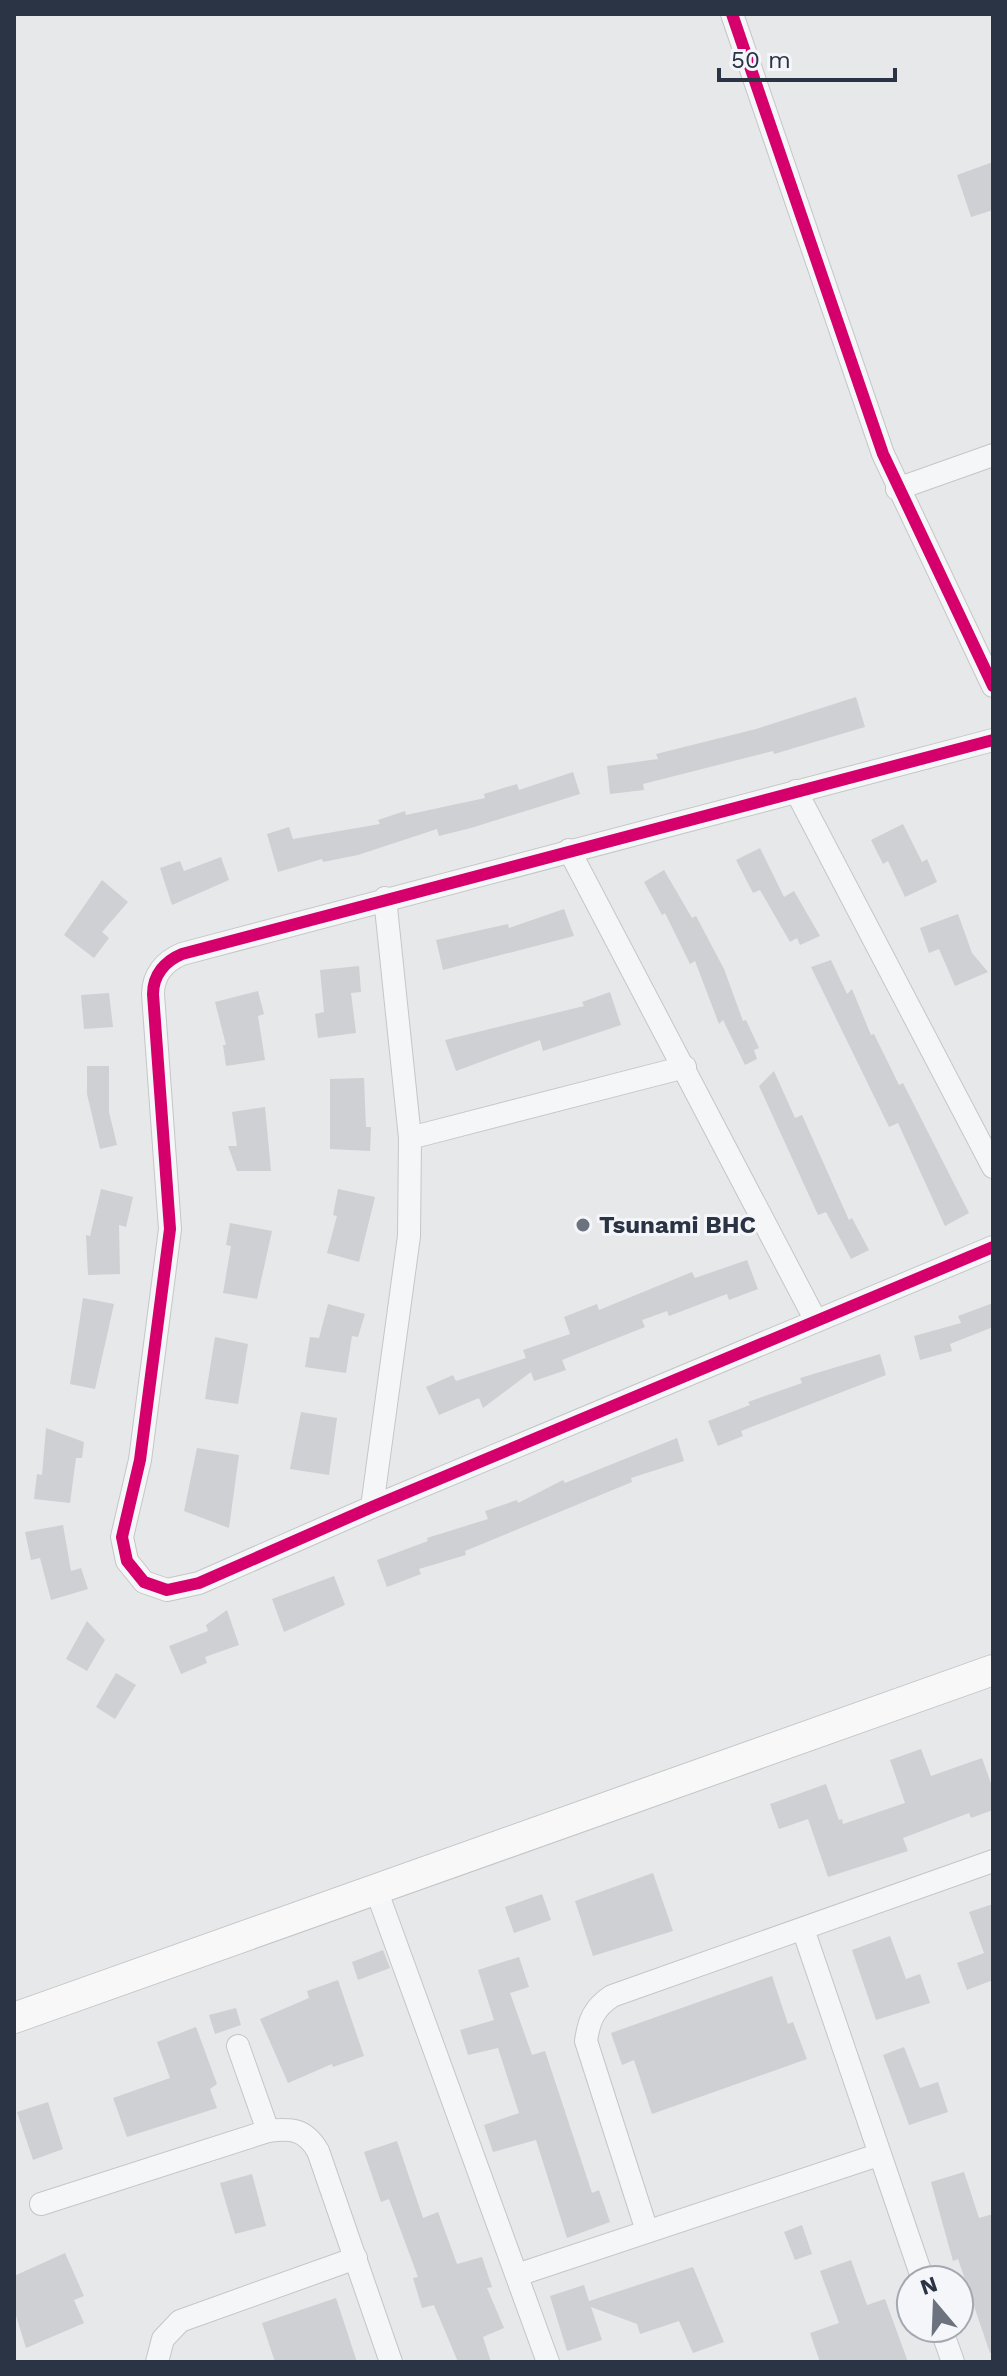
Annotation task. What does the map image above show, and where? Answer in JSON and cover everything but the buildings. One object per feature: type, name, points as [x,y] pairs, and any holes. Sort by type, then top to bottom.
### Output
[{"type":"main road","points":[[14,2018],[991,1676]]},
{"type":"street","points":[[732,14],[897,489],[993,686]]},
{"type":"street","points":[[897,489],[993,455]]},
{"type":"street","points":[[993,740],[385,898],[182,954],[166,963],[157,976],[153,994],[170,1229],[140,1460],[124,1519],[123,1546],[133,1573],[144,1582],[167,1590],[179,1589],[993,1247]]},
{"type":"street","points":[[796,791],[993,1167]]},
{"type":"street","points":[[569,850],[816,1321]]},
{"type":"street","points":[[372,1507],[407,1265],[410,1138],[385,898]]},
{"type":"street","points":[[410,1138],[685,1067]]},
{"type":"street","points":[[647,2231],[586,2041],[593,2012],[612,1996],[993,1861]]},
{"type":"street","points":[[377,1892],[548,2362]]},
{"type":"street","points":[[803,1929],[917,2264]]},
{"type":"street","points":[[238,2046],[268,2131]]},
{"type":"street","points":[[41,2204],[268,2131],[285,2129],[310,2137],[391,2362]]},
{"type":"street","points":[[517,2275],[878,2155]]},
{"type":"street","points":[[157,2362],[163,2339],[180,2321],[356,2258]]},
{"type":"cycle path","points":[[732,14],[883,454],[993,686]]},
{"type":"cycle path","points":[[993,740],[182,954],[165,965],[155,981],[153,994],[170,1229],[140,1460],[122,1537],[127,1561],[144,1582],[167,1590],[199,1583],[372,1507],[993,1247]]},
{"type":"place","name":"Tsunami BHC","points":[[583,1225]]}]
